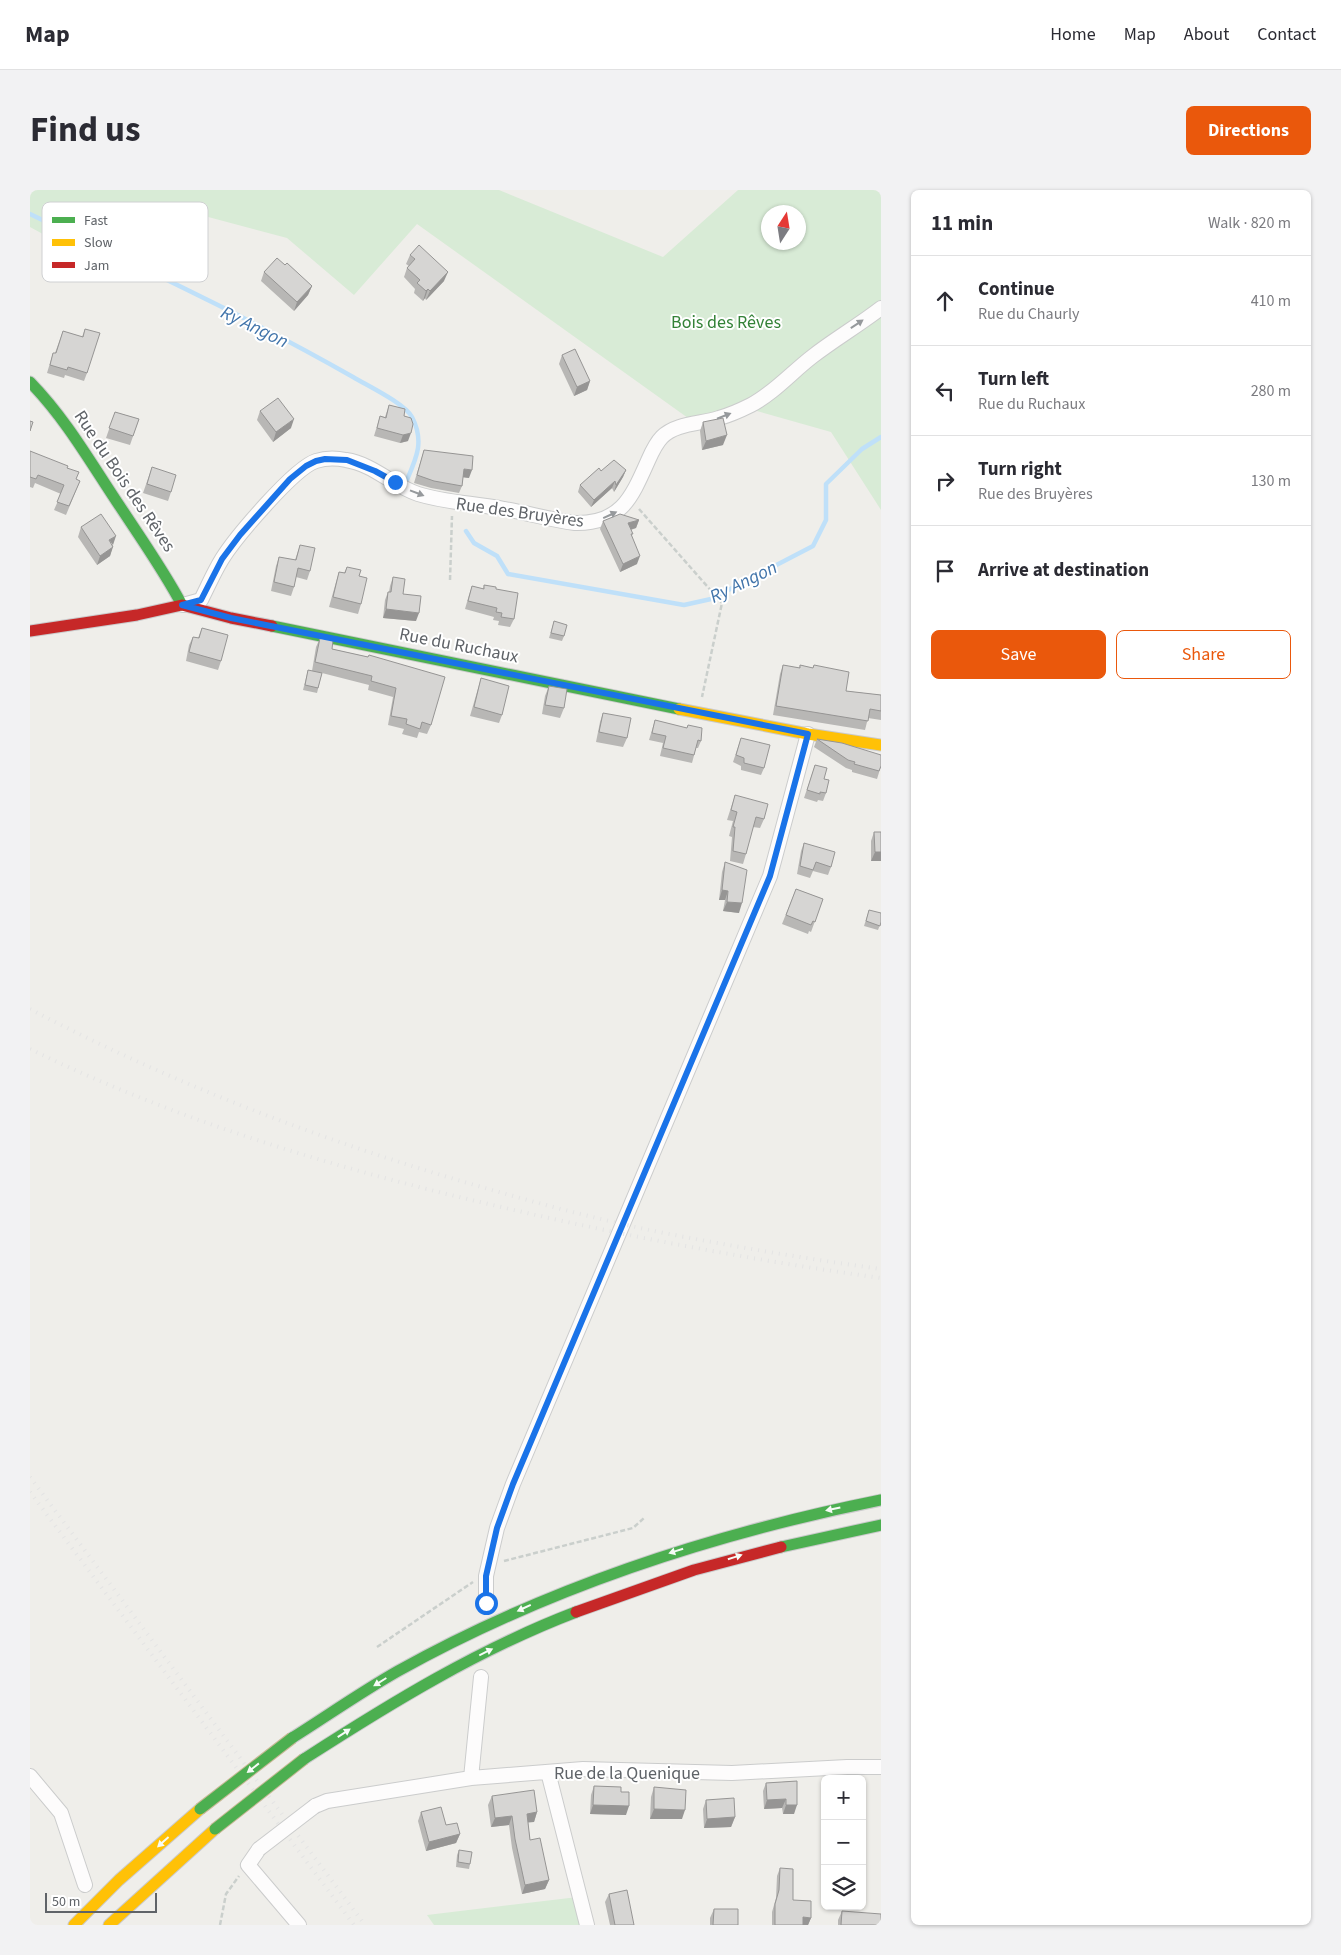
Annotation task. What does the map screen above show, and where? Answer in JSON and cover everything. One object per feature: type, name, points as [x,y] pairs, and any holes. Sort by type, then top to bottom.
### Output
[{"type":"main road","name":"Rue du Bois des Rêves","points":[[30,382],[53,407],[85,452],[169,579],[182,605]]},
{"type":"main road","name":"Rue du Ruchaux","points":[[30,631],[137,615],[182,605],[270,626],[808,734],[881,745]]},
{"type":"main road","points":[[74,1925],[119,1880],[200,1809],[292,1738],[392,1674],[471,1633],[542,1600],[626,1567],[738,1531],[881,1500]]},
{"type":"main road","points":[[109,1925],[214,1829],[304,1759],[399,1698],[472,1659],[539,1627],[635,1589],[745,1554],[840,1532],[881,1525]]},
{"type":"street","name":"Rue des Bruyères","points":[[182,605],[201,600],[222,559],[240,535],[290,479],[306,466],[325,459],[347,460],[375,471],[414,492],[452,502],[586,523],[615,514],[630,499],[652,452],[662,437],[676,429],[720,418],[753,404],[776,388],[833,340],[881,308]]},
{"type":"street","points":[[486,1603],[486,1576],[497,1528],[513,1484],[770,876],[808,734]]},
{"type":"street","points":[[471,1778],[481,1677]]},
{"type":"street","name":"Rue de la Quenique","points":[[248,1864],[259,1849],[315,1806],[327,1801],[471,1778],[583,1769],[732,1773],[881,1766]]},
{"type":"street","points":[[548,1772],[587,1925]]},
{"type":"street","points":[[30,1776],[61,1813],[85,1885]]},
{"type":"street","points":[[248,1864],[298,1925]]},
{"type":"path","points":[[630,499],[722,602],[704,681]]},
{"type":"path","points":[[450,580],[452,502]]},
{"type":"path","points":[[377,1647],[472,1583],[486,1576],[498,1563],[633,1528],[644,1518]]},
{"type":"path","points":[[220,1925],[226,1894],[248,1864]]},
{"type":"green space","name":"Bois des Rêves","points":[[30,190],[499,190],[663,257],[738,190],[881,190],[881,510],[831,432],[750,409],[688,418],[417,224],[354,295],[287,238],[208,217],[208,202],[42,202],[42,234],[30,227]]},
{"type":"green space","points":[[578,1897],[584,1925],[434,1925],[427,1915]]},
{"type":"building","points":[[419,245],[448,272],[430,291],[428,289],[426,291],[417,283],[420,280],[407,268],[415,259],[410,255]]},
{"type":"building","points":[[277,258],[285,265],[287,263],[312,286],[297,302],[264,272]]},
{"type":"building","points":[[85,329],[100,333],[87,373],[68,367],[67,370],[50,365],[63,331],[83,337]]},
{"type":"building","points":[[575,349],[590,381],[577,387],[562,355]]},
{"type":"building","points":[[278,398],[294,419],[276,432],[260,411]]},
{"type":"building","points":[[389,405],[405,409],[404,416],[411,418],[413,424],[411,433],[403,435],[377,428],[380,416],[386,418]]},
{"type":"building","points":[[115,412],[139,419],[133,436],[109,428]]},
{"type":"building","points":[[723,418],[727,435],[706,441],[703,422]]},
{"type":"building","points":[[424,450],[473,456],[472,470],[464,469],[462,486],[434,481],[417,475]]},
{"type":"building","points":[[30,451],[79,472],[76,479],[80,481],[69,506],[57,502],[64,485],[38,475],[36,479],[30,477]]},
{"type":"building","points":[[614,460],[626,470],[616,485],[615,481],[594,500],[580,485],[599,468],[601,471]]},
{"type":"building","points":[[152,467],[176,475],[171,492],[147,484]]},
{"type":"building","points":[[101,514],[116,536],[109,540],[113,547],[100,556],[81,527]]},
{"type":"building","points":[[620,514],[639,520],[628,523],[640,556],[623,564],[603,521]]},
{"type":"building","points":[[300,545],[315,548],[310,571],[298,568],[294,587],[274,582],[279,557],[296,560]]},
{"type":"building","points":[[347,567],[361,570],[359,576],[367,578],[361,604],[333,597],[339,572],[345,573]]},
{"type":"building","points":[[393,577],[405,579],[403,594],[421,596],[419,613],[386,609],[388,592],[391,592]]},
{"type":"building","points":[[484,585],[518,593],[514,619],[501,617],[502,613],[496,612],[497,608],[468,601],[472,586],[484,589]]},
{"type":"building","points":[[554,621],[567,625],[564,636],[551,633]]},
{"type":"building","points":[[202,628],[228,635],[221,661],[189,652],[193,637],[199,638]]},
{"type":"building","points":[[320,638],[333,640],[332,649],[368,657],[369,655],[445,677],[431,725],[422,722],[420,729],[406,724],[407,719],[391,716],[396,688],[371,681],[372,676],[315,662]]},
{"type":"building","points":[[783,665],[800,668],[800,665],[813,668],[814,665],[849,672],[846,691],[881,695],[881,711],[870,709],[868,721],[776,706]]},
{"type":"building","points":[[308,670],[322,673],[318,688],[305,685]]},
{"type":"building","points":[[481,678],[509,686],[502,715],[474,707]]},
{"type":"building","points":[[549,686],[567,689],[564,708],[545,705]]},
{"type":"building","points":[[603,713],[631,718],[627,738],[599,732]]},
{"type":"building","points":[[655,720],[687,728],[688,725],[702,728],[701,741],[698,740],[694,755],[663,748],[666,736],[652,733]]},
{"type":"building","points":[[741,738],[770,745],[764,768],[744,763],[744,758],[736,755]]},
{"type":"building","points":[[817,739],[842,743],[881,755],[879,771],[854,764],[855,762],[848,760]]},
{"type":"building","points":[[815,765],[827,768],[824,779],[829,780],[826,793],[820,792],[820,794],[807,790]]},
{"type":"building","points":[[735,795],[768,804],[764,819],[756,817],[746,854],[733,851],[735,827],[733,827],[737,812],[731,810]]},
{"type":"building","points":[[874,832],[881,832],[881,852],[875,852]]},
{"type":"building","points":[[804,843],[835,852],[831,867],[816,862],[813,870],[800,866]]},
{"type":"building","points":[[725,862],[747,870],[742,903],[727,902],[728,891],[722,890]]},
{"type":"building","points":[[796,889],[823,899],[815,922],[813,921],[811,925],[786,915]]},
{"type":"building","points":[[869,910],[881,913],[880,926],[866,921]]},
{"type":"building","points":[[797,1781],[797,1805],[786,1805],[786,1799],[767,1800],[766,1783]]},
{"type":"building","points":[[594,1786],[621,1787],[621,1792],[629,1792],[629,1806],[593,1805]]},
{"type":"building","points":[[654,1787],[686,1790],[685,1810],[654,1809]]},
{"type":"building","points":[[534,1790],[537,1812],[527,1814],[530,1840],[540,1838],[549,1880],[525,1885],[512,1816],[495,1818],[492,1796]]},
{"type":"building","points":[[734,1798],[735,1817],[707,1819],[706,1800]]},
{"type":"building","points":[[441,1807],[446,1825],[457,1823],[460,1834],[429,1842],[421,1812]]},
{"type":"building","points":[[459,1850],[472,1852],[470,1864],[458,1862]]},
{"type":"building","points":[[780,1868],[793,1869],[793,1900],[811,1901],[811,1918],[803,1917],[803,1925],[775,1925],[775,1904],[779,1890]]},
{"type":"building","points":[[627,1890],[634,1925],[615,1925],[609,1894]]},
{"type":"building","points":[[714,1909],[738,1909],[738,1925],[713,1925]]},
{"type":"building","points":[[842,1911],[881,1914],[881,1925],[841,1925]]},
{"type":"waterway","name":"Ry Angon","points":[[30,214],[42,220]]},
{"type":"waterway","name":"Ry Angon","points":[[170,282],[313,355],[402,406],[412,417],[418,434],[418,450],[406,482]]},
{"type":"waterway","name":"Ry Angon","points":[[466,531],[474,543],[497,556],[508,574],[684,605],[711,599],[813,546],[826,520],[826,484],[862,449],[881,437]]},
{"type":"railway","points":[[30,1009],[140,1063],[196,1087],[310,1132],[426,1171],[552,1207],[642,1228],[745,1248],[881,1269]]},
{"type":"railway","points":[[30,1049],[86,1075],[201,1121],[259,1141],[377,1176],[497,1206],[640,1237],[881,1278]]},
{"type":"railway","points":[[30,1477],[365,1925]]},
{"type":"railway","points":[[30,1492],[354,1925]]},
{"type":"traffic: fast","points":[[30,382],[79,443],[153,556],[182,605]]},
{"type":"traffic: fast","points":[[272,626],[679,709]]},
{"type":"traffic: fast","points":[[292,1738],[398,1671],[455,1641],[573,1589],[633,1567],[755,1529],[881,1500]]},
{"type":"traffic: fast","points":[[781,1547],[881,1525]]},
{"type":"traffic: fast","points":[[304,1759],[436,1678],[505,1643],[576,1612]]},
{"type":"traffic: fast","points":[[200,1809],[292,1738]]},
{"type":"traffic: fast","points":[[215,1829],[304,1759]]},
{"type":"traffic: slow","points":[[679,709],[808,734],[881,745]]},
{"type":"traffic: slow","points":[[74,1925],[119,1880],[200,1809]]},
{"type":"traffic: slow","points":[[109,1925],[215,1829]]},
{"type":"traffic: jam","points":[[30,631],[137,615],[182,605],[231,618],[272,626]]},
{"type":"traffic: jam","points":[[576,1612],[694,1570],[781,1547]]},
{"type":"route","points":[[395,482],[358,463],[347,460],[325,459],[306,466],[290,479],[240,535],[222,559],[201,600],[182,605],[231,618],[328,638],[441,659],[808,734],[770,876],[513,1484],[497,1528],[486,1576],[486,1603]]}]
